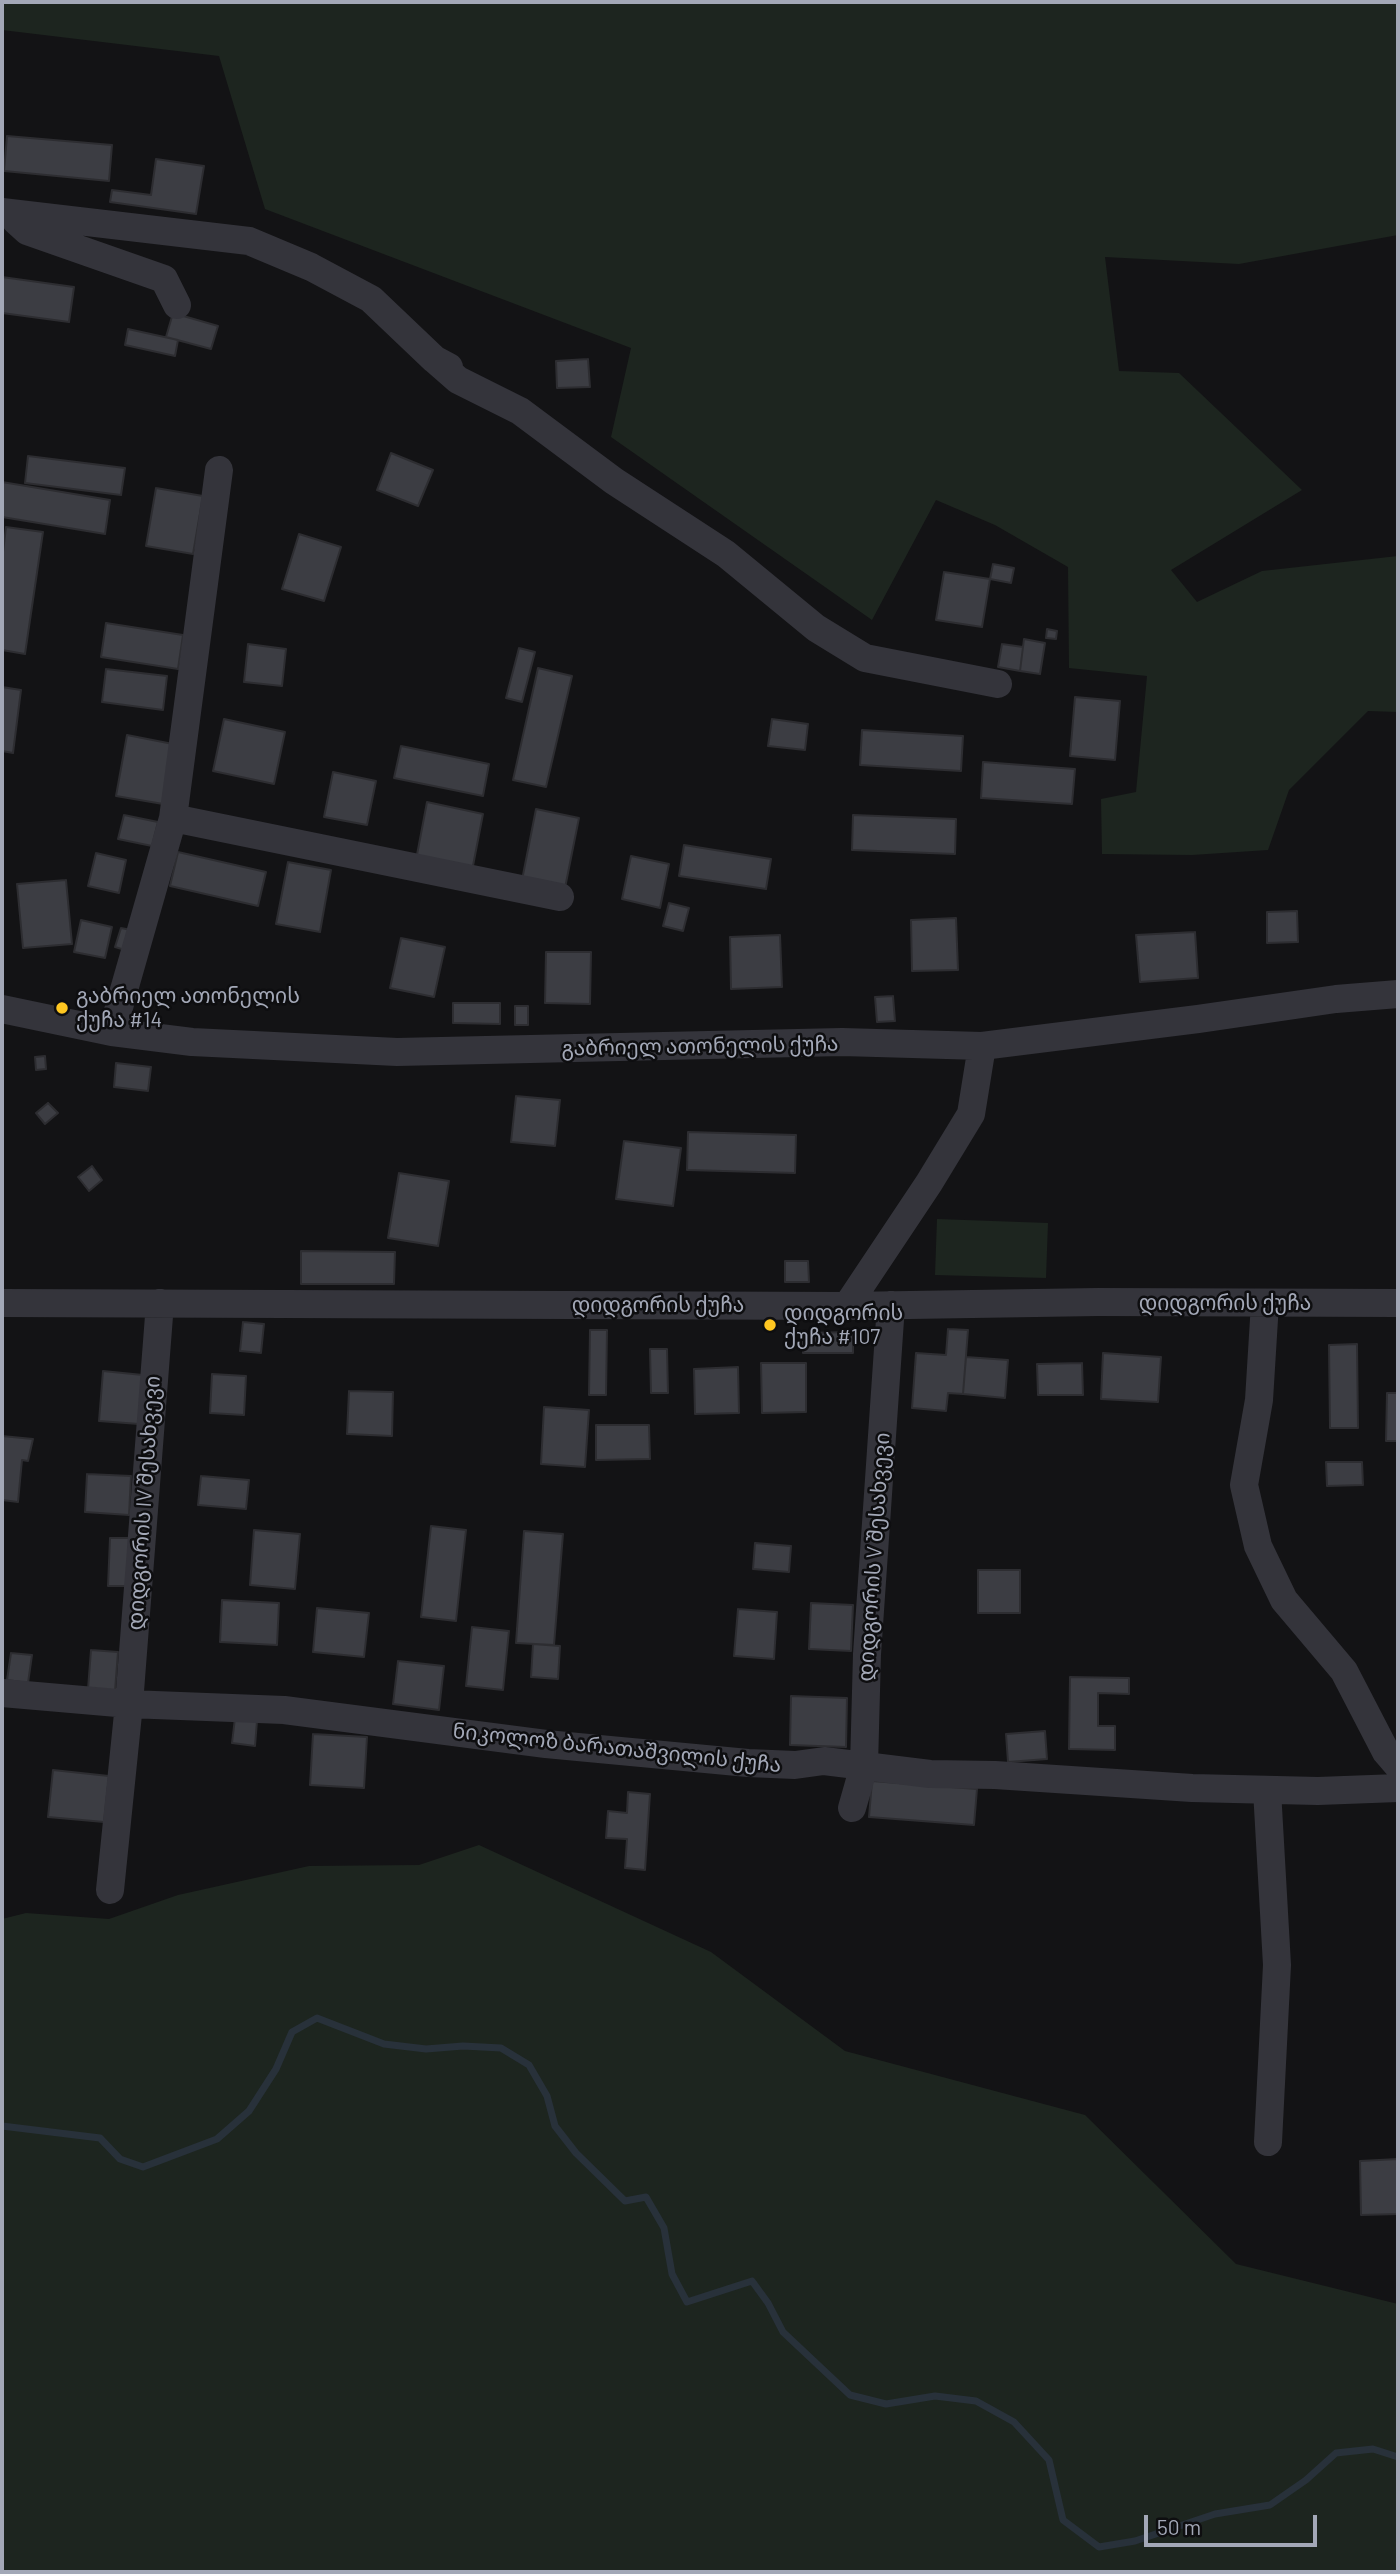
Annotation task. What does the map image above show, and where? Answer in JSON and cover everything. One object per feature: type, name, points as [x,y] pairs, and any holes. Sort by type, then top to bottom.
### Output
[{"type":"street","points":[[5,213],[27,231],[164,279],[177,305]]},
{"type":"street","points":[[5,213],[248,241],[311,267],[371,299],[458,380],[520,411],[614,481],[726,554],[816,628],[865,657],[998,684]]},
{"type":"street","points":[[434,359],[489,389],[542,402]]},
{"type":"street","points":[[112,1032],[173,818],[219,470]]},
{"type":"street","points":[[173,818],[560,897]]},
{"type":"street","name":"გაბრიელ ათონელის ქუჩა","points":[[2,1009],[112,1032],[192,1042],[397,1052],[842,1042],[982,1046],[1198,1020],[1336,999],[1398,994]]},
{"type":"street","points":[[847,1306],[929,1183],[971,1114],[982,1046]]},
{"type":"street","name":"დიდგორის ქუჩა","points":[[2,1303],[891,1306],[1398,1303]]},
{"type":"street","name":"დიდგორის IV შესახვევი","points":[[110,1890],[129,1703],[160,1303]]},
{"type":"street","points":[[1265,1303],[1259,1399],[1244,1485],[1258,1546],[1284,1600],[1344,1671],[1386,1752],[1398,1766]]},
{"type":"street","name":"დიდგორის V შესახვევი","points":[[852,1808],[864,1766],[867,1654],[891,1306]]},
{"type":"street","name":"ნიკოლოზ ბარათაშვილის ქუჩა","points":[[2,1693],[129,1703],[284,1710],[545,1744],[748,1763],[795,1765],[824,1762],[930,1774],[995,1775],[1192,1788],[1318,1791],[1398,1788]]},
{"type":"street","points":[[1267,1790],[1276,1965],[1268,2142]]},
{"type":"shaded area","points":[[2,2],[1398,2],[1398,235],[1239,264],[1105,257],[1119,371],[1179,373],[1302,490],[1171,570],[1197,602],[1262,571],[1398,556],[1398,712],[1368,711],[1289,790],[1268,850],[1192,855],[1102,854],[1101,799],[1136,792],[1147,676],[1069,668],[1068,567],[995,525],[936,500],[872,620],[611,437],[631,348],[265,209],[219,56],[2,30]]},
{"type":"shaded area","points":[[937,1219],[1048,1223],[1046,1278],[935,1275]]},
{"type":"shaded area","points":[[479,1845],[711,1952],[845,2051],[1085,2115],[1236,2264],[1398,2304],[1398,2572],[2,2572],[2,1919],[26,1913],[109,1919],[178,1895],[309,1866],[419,1865]]},
{"type":"building","points":[[7,136],[112,145],[109,181],[4,171]]},
{"type":"building","points":[[156,159],[204,166],[196,214],[110,202],[112,190],[151,195]]},
{"type":"building","points":[[2,277],[74,287],[69,322],[2,313]]},
{"type":"building","points":[[173,313],[218,326],[211,349],[166,337]]},
{"type":"building","points":[[128,329],[178,340],[175,356],[125,345]]},
{"type":"building","points":[[588,359],[590,387],[557,388],[556,361]]},
{"type":"building","points":[[391,453],[433,470],[418,506],[377,490]]},
{"type":"building","points":[[28,456],[125,468],[121,495],[25,483]]},
{"type":"building","points":[[2,482],[110,500],[105,534],[2,517]]},
{"type":"building","points":[[156,488],[203,496],[193,554],[146,546]]},
{"type":"building","points":[[6,527],[43,532],[25,654],[2,650],[2,560]]},
{"type":"building","points":[[299,534],[341,547],[324,601],[282,589]]},
{"type":"building","points":[[993,564],[1014,568],[1011,583],[990,579]]},
{"type":"building","points":[[944,572],[990,579],[982,627],[936,620]]},
{"type":"building","points":[[106,623],[183,635],[178,669],[101,657]]},
{"type":"building","points":[[1047,629],[1057,631],[1056,639],[1046,638]]},
{"type":"building","points":[[1024,639],[1045,643],[1040,674],[1020,671]]},
{"type":"building","points":[[248,644],[286,649],[282,686],[244,682]]},
{"type":"building","points":[[1002,644],[1023,647],[1020,671],[998,667]]},
{"type":"building","points":[[519,648],[535,652],[522,702],[506,698]]},
{"type":"building","points":[[538,668],[572,676],[546,787],[513,780]]},
{"type":"building","points":[[106,669],[167,676],[163,710],[102,702]]},
{"type":"building","points":[[2,687],[21,690],[13,753],[2,751]]},
{"type":"building","points":[[1075,697],[1120,701],[1115,760],[1070,756]]},
{"type":"building","points":[[224,719],[285,732],[274,784],[213,771]]},
{"type":"building","points":[[772,719],[808,724],[805,750],[768,746]]},
{"type":"building","points":[[862,730],[963,736],[961,771],[860,765]]},
{"type":"building","points":[[127,735],[173,744],[163,804],[116,796]]},
{"type":"building","points":[[401,746],[489,764],[483,796],[394,778]]},
{"type":"building","points":[[983,762],[1075,769],[1072,804],[981,798]]},
{"type":"building","points":[[333,772],[376,781],[367,825],[324,817]]},
{"type":"building","points":[[427,802],[483,814],[472,871],[416,860]]},
{"type":"building","points":[[536,809],[579,818],[565,888],[522,880]]},
{"type":"building","points":[[124,815],[158,822],[152,846],[118,839]]},
{"type":"building","points":[[853,815],[956,819],[955,854],[852,850]]},
{"type":"building","points":[[684,845],[771,859],[766,889],[679,876]]},
{"type":"building","points":[[178,852],[266,872],[258,906],[170,886]]},
{"type":"building","points":[[96,853],[126,860],[119,893],[88,886]]},
{"type":"building","points":[[631,856],[669,864],[660,908],[622,899]]},
{"type":"building","points":[[288,862],[331,870],[320,932],[276,924]]},
{"type":"building","points":[[66,880],[72,944],[23,948],[17,884]]},
{"type":"building","points":[[669,903],[689,908],[683,931],[663,926]]},
{"type":"building","points":[[1297,911],[1298,942],[1267,943],[1267,912]]},
{"type":"building","points":[[956,918],[958,970],[912,971],[911,920]]},
{"type":"building","points":[[81,920],[112,927],[105,958],[74,952]]},
{"type":"building","points":[[121,928],[131,930],[125,950],[115,947]]},
{"type":"building","points":[[1195,932],[1198,978],[1140,982],[1136,935]]},
{"type":"building","points":[[780,935],[782,987],[731,989],[730,937]]},
{"type":"building","points":[[401,938],[445,947],[434,997],[390,988]]},
{"type":"building","points":[[546,952],[591,952],[590,1004],[545,1003]]},
{"type":"building","points":[[893,996],[895,1021],[877,1022],[875,997]]},
{"type":"building","points":[[453,1003],[500,1003],[500,1024],[453,1023]]},
{"type":"building","points":[[515,1006],[528,1006],[528,1025],[515,1025]]},
{"type":"building","points":[[45,1056],[46,1069],[36,1070],[35,1057]]},
{"type":"building","points":[[116,1063],[151,1067],[148,1091],[114,1087]]},
{"type":"building","points":[[516,1096],[560,1100],[555,1146],[511,1142]]},
{"type":"building","points":[[48,1103],[58,1113],[45,1124],[36,1113]]},
{"type":"building","points":[[688,1132],[796,1135],[795,1173],[687,1170]]},
{"type":"building","points":[[624,1141],[681,1148],[673,1206],[616,1199]]},
{"type":"building","points":[[92,1166],[102,1180],[89,1191],[78,1177]]},
{"type":"building","points":[[399,1173],[449,1181],[438,1246],[388,1238]]},
{"type":"building","points":[[301,1251],[395,1252],[394,1284],[301,1284]]},
{"type":"building","points":[[785,1261],[808,1261],[809,1282],[785,1282]]},
{"type":"building","points":[[243,1322],[264,1324],[261,1353],[240,1351]]},
{"type":"building","points":[[948,1329],[968,1330],[963,1394],[948,1393],[946,1411],[912,1408],[916,1353],[946,1355]]},
{"type":"building","points":[[590,1330],[607,1330],[606,1395],[589,1395]]},
{"type":"building","points":[[853,1332],[853,1353],[803,1353],[803,1333]]},
{"type":"building","points":[[1357,1344],[1358,1428],[1330,1428],[1329,1345]]},
{"type":"building","points":[[650,1349],[667,1349],[668,1393],[651,1393]]},
{"type":"building","points":[[1103,1353],[1161,1357],[1158,1402],[1101,1399]]},
{"type":"building","points":[[966,1357],[1008,1360],[1005,1398],[963,1394]]},
{"type":"building","points":[[761,1363],[806,1363],[806,1412],[762,1413]]},
{"type":"building","points":[[1082,1363],[1083,1395],[1038,1395],[1037,1364]]},
{"type":"building","points":[[738,1367],[739,1413],[695,1414],[694,1369]]},
{"type":"building","points":[[103,1371],[143,1375],[139,1424],[99,1421]]},
{"type":"building","points":[[212,1374],[246,1376],[244,1415],[210,1413]]},
{"type":"building","points":[[349,1391],[393,1392],[392,1436],[347,1434]]},
{"type":"building","points":[[1387,1393],[1398,1393],[1398,1441],[1386,1441]]},
{"type":"building","points":[[544,1407],[589,1410],[585,1467],[541,1464]]},
{"type":"building","points":[[596,1425],[649,1425],[650,1459],[596,1460]]},
{"type":"building","points":[[2,1436],[33,1439],[28,1461],[22,1460],[18,1502],[2,1500]]},
{"type":"building","points":[[1326,1462],[1362,1462],[1363,1485],[1327,1486]]},
{"type":"building","points":[[87,1474],[131,1476],[129,1515],[85,1512]]},
{"type":"building","points":[[201,1476],[249,1480],[246,1509],[198,1505]]},
{"type":"building","points":[[431,1526],[466,1530],[456,1621],[421,1617]]},
{"type":"building","points":[[254,1530],[300,1534],[295,1589],[250,1585]]},
{"type":"building","points":[[524,1531],[563,1534],[554,1645],[516,1643]]},
{"type":"building","points":[[110,1538],[129,1538],[128,1586],[108,1586]]},
{"type":"building","points":[[755,1543],[791,1546],[789,1572],[753,1569]]},
{"type":"building","points":[[978,1570],[1020,1570],[1020,1613],[978,1613]]},
{"type":"building","points":[[222,1600],[279,1603],[277,1645],[220,1642]]},
{"type":"building","points":[[811,1603],[853,1605],[851,1651],[809,1649]]},
{"type":"building","points":[[317,1608],[369,1613],[364,1657],[313,1652]]},
{"type":"building","points":[[738,1609],[777,1612],[774,1659],[734,1656]]},
{"type":"building","points":[[472,1627],[509,1631],[503,1690],[466,1686]]},
{"type":"building","points":[[533,1644],[560,1646],[558,1679],[531,1677]]},
{"type":"building","points":[[91,1650],[118,1652],[115,1691],[88,1689]]},
{"type":"building","points":[[11,1653],[32,1655],[28,1683],[7,1680]]},
{"type":"building","points":[[398,1661],[444,1666],[439,1710],[393,1704]]},
{"type":"building","points":[[1070,1677],[1129,1678],[1129,1694],[1098,1693],[1098,1726],[1115,1726],[1115,1750],[1069,1749]]},
{"type":"building","points":[[791,1696],[847,1698],[846,1747],[790,1745]]},
{"type":"building","points":[[235,1718],[257,1721],[255,1746],[232,1743]]},
{"type":"building","points":[[1045,1731],[1047,1759],[1008,1762],[1006,1734]]},
{"type":"building","points":[[313,1734],[367,1737],[364,1788],[310,1785]]},
{"type":"building","points":[[53,1770],[109,1776],[104,1822],[48,1817]]},
{"type":"building","points":[[872,1781],[977,1789],[974,1825],[869,1817]]},
{"type":"building","points":[[628,1792],[650,1794],[645,1870],[625,1868],[627,1839],[606,1838],[608,1811],[627,1813]]},
{"type":"building","points":[[1398,2159],[1398,2214],[1361,2215],[1360,2161]]},
{"type":"waterway","points":[[2,2126],[100,2138],[120,2159],[143,2167],[217,2139],[249,2111],[276,2069],[292,2032],[317,2018],[384,2044],[426,2049],[463,2046],[501,2048],[529,2065],[547,2096],[555,2126],[576,2153],[625,2201],[646,2197],[664,2228],[672,2274],[687,2302],[752,2281],[768,2303],[783,2332],[850,2395],[886,2404],[935,2396],[976,2401],[1014,2422],[1049,2460],[1063,2520],[1099,2547],[1135,2541],[1215,2514],[1270,2505],[1306,2480],[1336,2453],[1373,2449],[1398,2457]]},
{"type":"place","name":"გაბრიელ ათონელის ქუჩა #14","points":[[62,1008]]},
{"type":"place","name":"დიდგორის ქუჩა #107","points":[[770,1325]]}]
